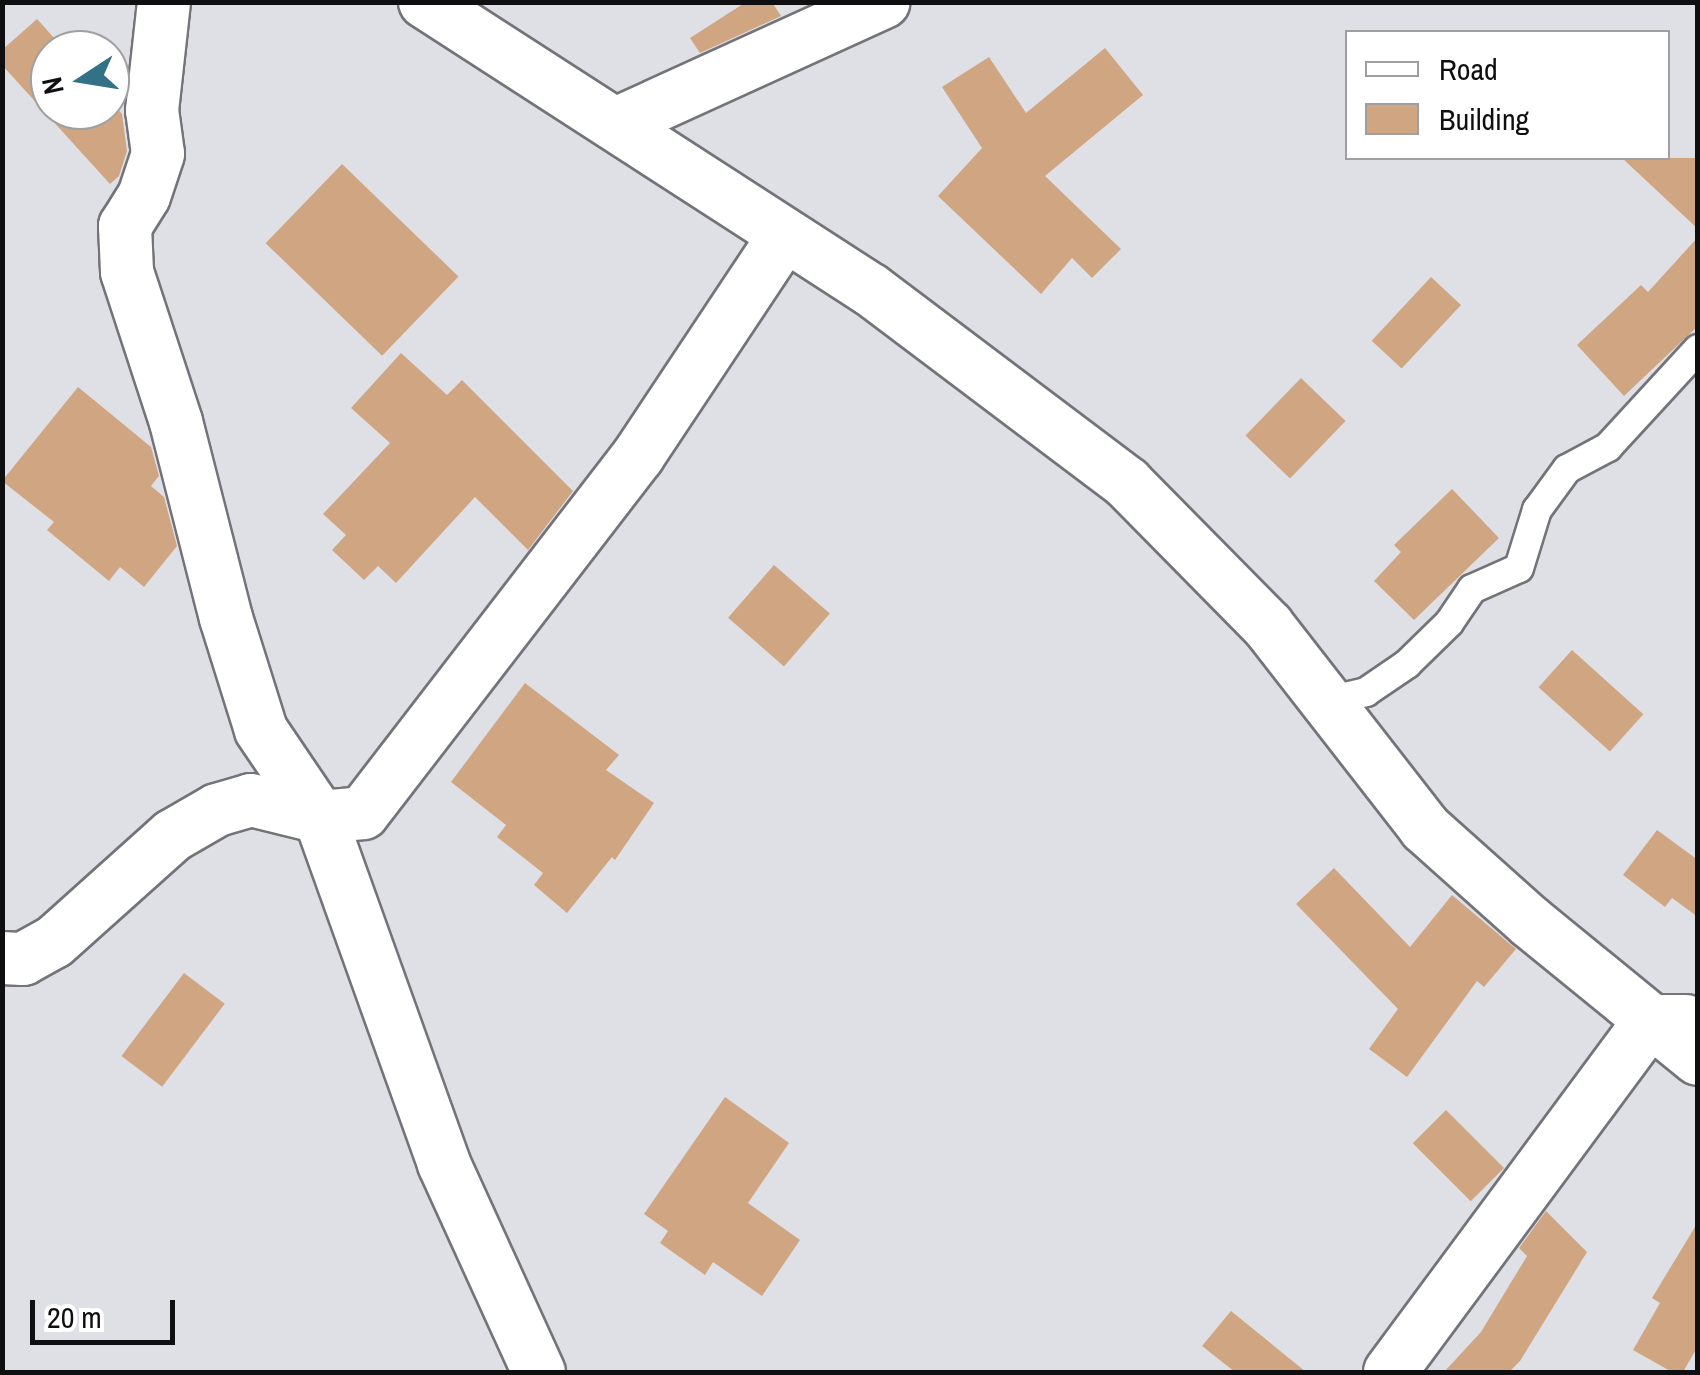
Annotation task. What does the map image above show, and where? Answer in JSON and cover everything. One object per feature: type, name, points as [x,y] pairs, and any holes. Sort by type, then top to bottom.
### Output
[{"type":"street","points":[[164,2],[152,110],[158,154],[144,196],[125,226],[127,272],[176,422],[226,618],[261,730],[320,817],[444,1164],[539,1372]]},
{"type":"street","points":[[425,2],[871,290],[1127,482],[1268,626],[1425,828],[1674,1021],[1698,1059]]},
{"type":"street","points":[[616,124],[884,2]]},
{"type":"street","points":[[2,958],[24,959],[54,942],[172,836],[217,810],[250,800],[320,817],[363,813],[638,456],[785,234]]},
{"type":"street","points":[[1390,1372],[1674,1021]]},
{"type":"lane","points":[[1328,701],[1366,692],[1408,664],[1449,623],[1472,589],[1520,568],[1537,510],[1567,468],[1608,447],[1698,350]]},
{"type":"building","points":[[746,2],[772,2],[781,16],[700,53],[690,38]]},
{"type":"building","points":[[37,19],[47,30],[30,30],[30,96],[2,65],[2,50]]},
{"type":"building","points":[[1105,48],[1143,95],[1045,176],[1121,249],[1092,278],[1072,258],[1041,294],[938,196],[982,148],[942,87],[989,57],[1026,113]]},
{"type":"building","points":[[61,130],[124,130],[127,151],[119,176],[110,184]]},
{"type":"building","points":[[1698,158],[1698,229],[1624,160]]},
{"type":"building","points":[[342,164],[459,277],[382,356],[266,243]]},
{"type":"building","points":[[1698,237],[1698,326],[1624,396],[1577,345],[1641,285],[1648,292]]},
{"type":"building","points":[[1431,277],[1461,305],[1402,369],[1372,341]]},
{"type":"building","points":[[401,353],[447,395],[462,380],[573,491],[528,550],[475,497],[396,583],[378,566],[364,580],[332,550],[346,535],[323,514],[390,443],[351,408]]},
{"type":"building","points":[[1301,378],[1346,421],[1290,479],[1245,436]]},
{"type":"building","points":[[78,387],[151,447],[159,476],[151,486],[164,497],[177,546],[144,587],[120,567],[109,581],[47,530],[54,522],[2,481]]},
{"type":"building","points":[[1452,489],[1499,538],[1414,620],[1374,581],[1401,552],[1394,545]]},
{"type":"building","points":[[774,565],[830,614],[784,666],[728,618]]},
{"type":"building","points":[[1572,650],[1643,714],[1610,751],[1539,687]]},
{"type":"building","points":[[525,683],[619,755],[606,770],[654,803],[615,860],[612,857],[567,913],[534,885],[543,873],[497,837],[506,825],[451,782]]},
{"type":"building","points":[[1657,830],[1698,860],[1698,917],[1672,898],[1665,907],[1623,875]]},
{"type":"building","points":[[1334,868],[1410,947],[1452,895],[1516,949],[1484,987],[1477,981],[1407,1077],[1369,1049],[1398,1009],[1296,904]]},
{"type":"building","points":[[184,973],[225,1004],[162,1087],[121,1056]]},
{"type":"building","points":[[725,1097],[789,1143],[748,1203],[800,1240],[762,1296],[713,1262],[705,1275],[660,1243],[668,1231],[644,1214]]},
{"type":"building","points":[[1446,1110],[1504,1168],[1471,1201],[1413,1143]]},
{"type":"building","points":[[1546,1211],[1587,1252],[1520,1361],[1509,1372],[1444,1372],[1481,1332],[1527,1256],[1519,1248]]},
{"type":"building","points":[[1698,1222],[1698,1346],[1683,1372],[1672,1372],[1633,1350],[1660,1303],[1652,1298]]},
{"type":"building","points":[[1231,1311],[1306,1372],[1235,1372],[1202,1346]]}]
